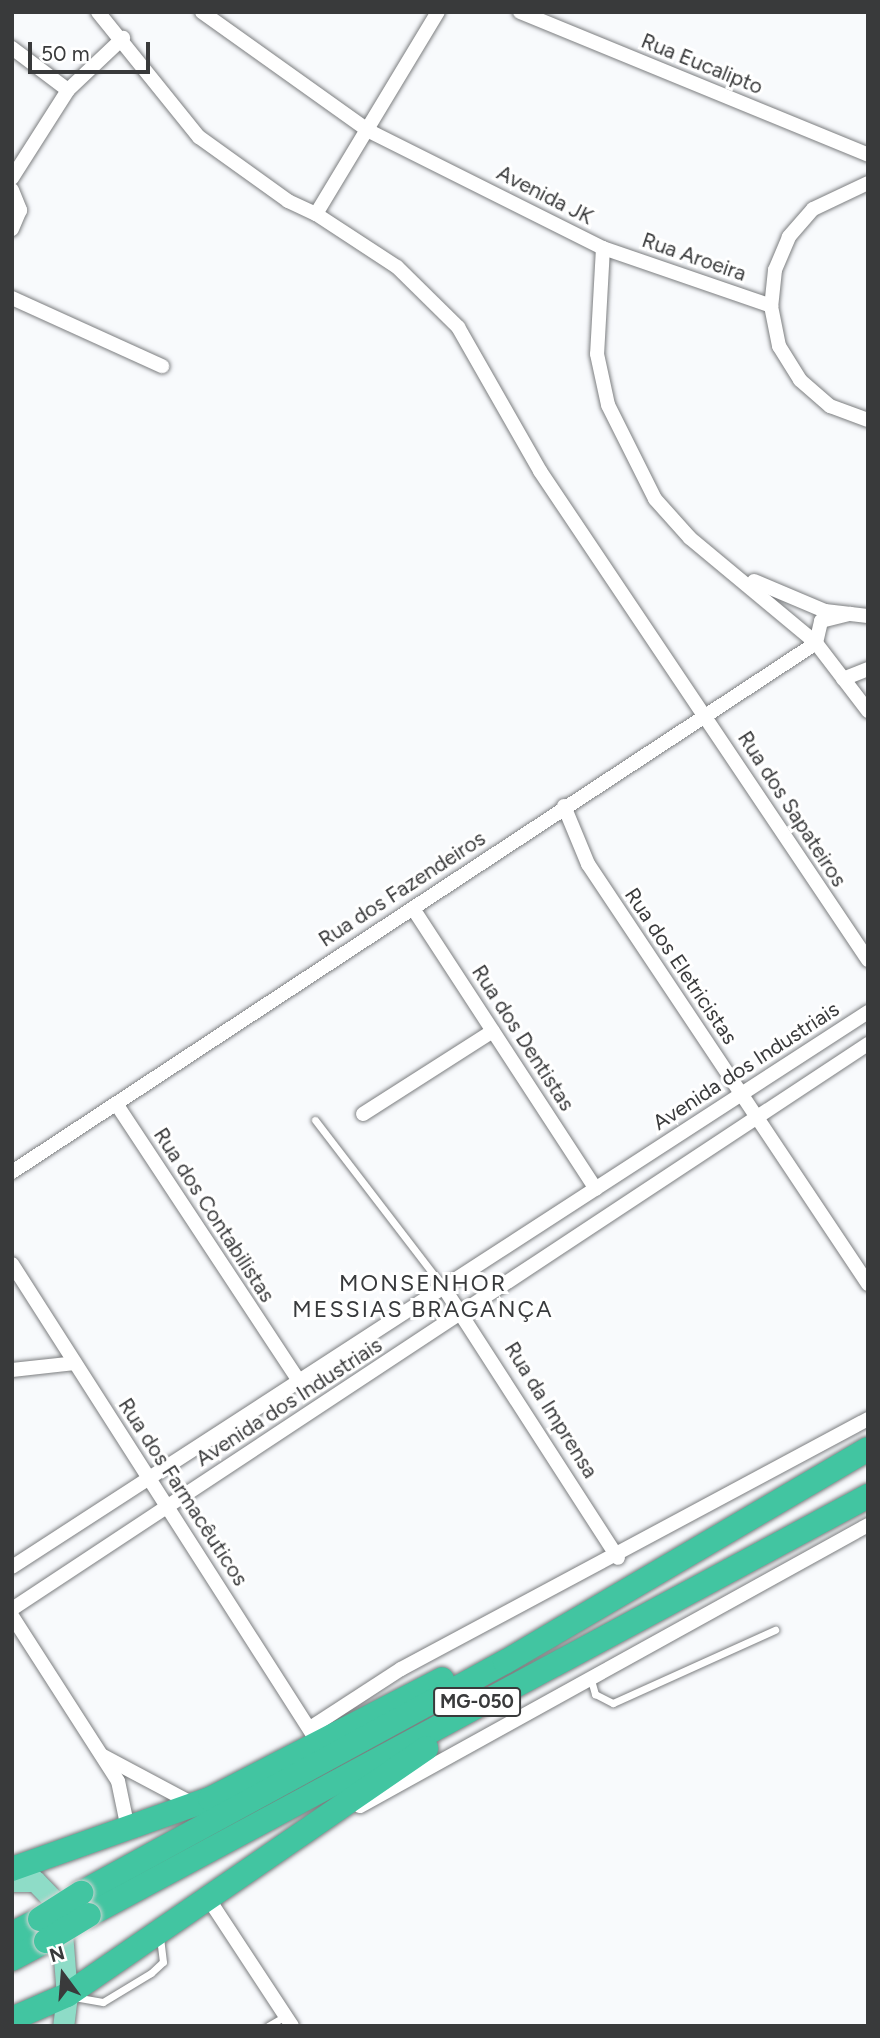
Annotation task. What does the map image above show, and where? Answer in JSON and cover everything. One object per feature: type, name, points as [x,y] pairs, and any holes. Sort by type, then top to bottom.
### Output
[{"type":"highway","name":"MG-050","points":[[12,1959],[43,1930],[85,1904],[868,1449]]},
{"type":"highway","name":"MG-050","points":[[85,1904],[469,1706],[574,1656],[868,1496]]},
{"type":"highway","points":[[12,1869],[195,1805],[313,1736],[723,1534]]},
{"type":"highway","points":[[12,2019],[67,1995],[208,1898],[300,1839],[374,1778],[574,1656]]},
{"type":"highway","name":"MG-050","points":[[12,1934],[43,1930]]},
{"type":"main road","points":[[12,1881],[35,1881],[60,1907],[67,1995],[63,2026]]},
{"type":"street","name":"Rua dos Sapateiros","points":[[98,12],[123,38],[198,136],[288,201],[316,214],[441,303],[540,471],[868,960]]},
{"type":"street","points":[[316,214],[369,131],[438,12]]},
{"type":"street","name":"Rua Eucalipto","points":[[520,12],[868,155]]},
{"type":"street","name":"Avenida JK","points":[[213,15],[369,131],[603,248],[597,354],[608,405],[655,499],[690,538],[734,571],[816,643],[868,711]]},
{"type":"street","points":[[12,178],[68,90],[123,38]]},
{"type":"street","points":[[12,48],[68,90]]},
{"type":"street","points":[[868,183],[813,209],[789,237],[775,270],[771,306],[779,345],[800,380],[830,405],[868,420]]},
{"type":"street","points":[[12,190],[20,210],[12,229]]},
{"type":"street","name":"Rua Aroeira","points":[[603,248],[771,306]]},
{"type":"street","points":[[12,298],[162,366]]},
{"type":"street","points":[[734,571],[794,601],[868,616]]},
{"type":"street","points":[[816,643],[821,621],[850,614]]},
{"type":"street","name":"Rua dos Fazendeiros","points":[[12,1172],[117,1105],[260,1003],[414,910],[564,806],[816,643]]},
{"type":"street","points":[[843,679],[868,669]]},
{"type":"street","name":"Rua dos Eletricistas","points":[[564,806],[588,864],[868,1284]]},
{"type":"street","name":"Rua dos Dentistas","points":[[414,910],[596,1189]]},
{"type":"street","name":"Avenida dos Industriais","points":[[12,1567],[152,1481],[868,1012]]},
{"type":"street","points":[[363,1114],[493,1031]]},
{"type":"street","name":"Avenida dos Industriais","points":[[12,1609],[756,1115],[868,1044]]},
{"type":"street","name":"Rua dos Contabilistas","points":[[117,1105],[300,1383]]},
{"type":"street","name":"Rua dos Farmacêuticos","points":[[12,1264],[313,1736]]},
{"type":"street","name":"Rua da Imprensa","points":[[443,1288],[463,1312],[618,1558]]},
{"type":"street","points":[[12,1370],[75,1363]]},
{"type":"street","points":[[313,1736],[401,1669],[618,1558],[868,1419]]},
{"type":"street","points":[[300,1839],[868,1525]]},
{"type":"street","points":[[12,1616],[118,1782],[128,1829]]},
{"type":"street","points":[[98,1754],[195,1805]]},
{"type":"street","points":[[208,1898],[289,2021]]},
{"type":"lane","points":[[315,1120],[443,1288]]},
{"type":"lane","points":[[591,1680],[602,1702],[614,1703],[775,1630]]},
{"type":"lane","points":[[268,2026],[289,2021]]},
{"type":"district","name":"MONSENHOR MESSIAS BRAGANÇA","points":[[423,1296]]}]
